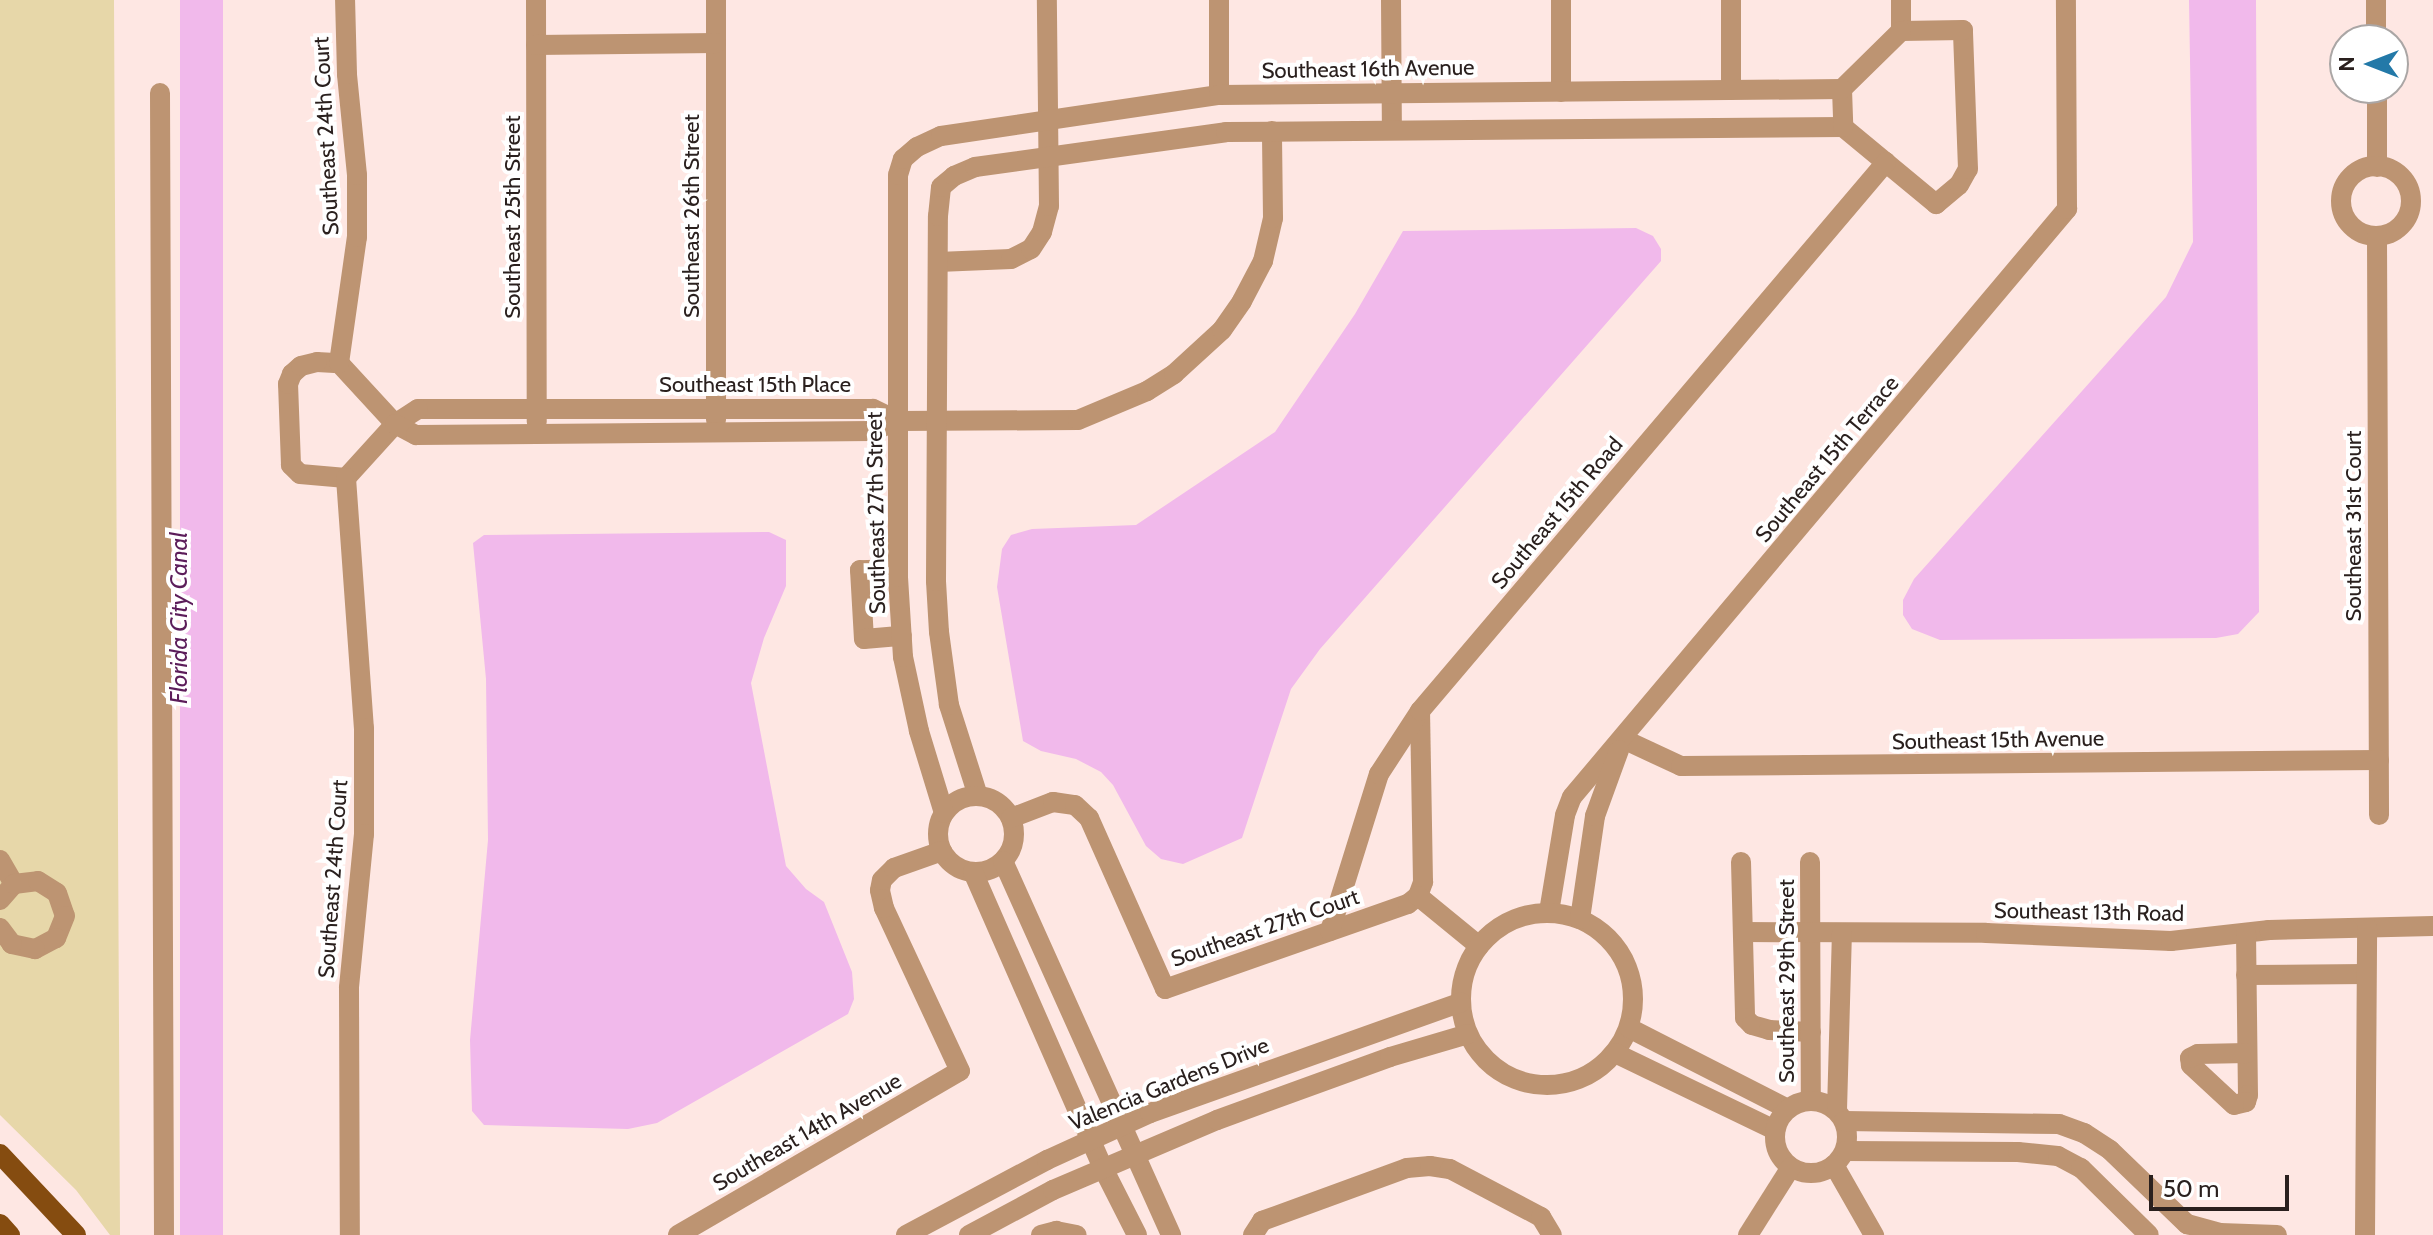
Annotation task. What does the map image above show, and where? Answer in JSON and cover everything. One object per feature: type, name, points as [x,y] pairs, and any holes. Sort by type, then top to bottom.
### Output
[{"type":"main road","points":[[0,1154],[76,1235]]},
{"type":"main road","points":[[0,1224],[10,1235]]},
{"type":"street","name":"Southeast 24th Court","points":[[339,363],[357,237],[357,175],[347,74],[345,0]]},
{"type":"street","name":"Southeast 25th Street","points":[[536,0],[537,434]]},
{"type":"street","name":"Southeast 26th Street","points":[[716,0],[716,432]]},
{"type":"street","points":[[938,262],[1011,259],[1031,249],[1042,232],[1049,206],[1047,0]]},
{"type":"street","points":[[1219,0],[1219,95]]},
{"type":"street","points":[[1391,0],[1392,130]]},
{"type":"street","points":[[1561,0],[1561,92]]},
{"type":"street","points":[[1731,0],[1731,90]]},
{"type":"street","points":[[1901,0],[1901,31]]},
{"type":"street","name":"Southeast 15th Terrace","points":[[1549,912],[1565,815],[1572,797],[2067,209],[2066,0]]},
{"type":"street","points":[[2376,0],[2376,24]]},
{"type":"street","points":[[978,796],[949,705],[939,632],[938,262],[941,187],[954,176],[975,167],[1226,132],[1843,127],[1936,204],[1959,185],[1968,169],[1963,30],[1901,31],[1842,89],[1843,127]]},
{"type":"street","points":[[536,45],[716,43]]},
{"type":"street","name":"Southeast 16th Avenue","points":[[903,159],[917,147],[941,136],[1219,95],[1842,89]]},
{"type":"street","points":[[160,93],[164,1235]]},
{"type":"street","points":[[2377,104],[2377,167]]},
{"type":"street","points":[[898,421],[1078,420],[1147,391],[1174,374],[1222,330],[1263,261],[1273,218],[1272,131]]},
{"type":"street","name":"Southeast 27th Street","points":[[903,159],[898,175],[898,569],[902,636],[919,731],[944,813]]},
{"type":"street","name":"Southeast 15th Road","points":[[1330,931],[1379,774],[1420,711],[1886,162]]},
{"type":"street","points":[[2377,167],[2394,171],[2403,179],[2411,202],[2403,223],[2394,231],[2377,236],[2359,232],[2349,224],[2341,202],[2350,178],[2359,171],[2377,167]]},
{"type":"street","name":"Southeast 31st Court","points":[[2377,236],[2379,815]]},
{"type":"street","points":[[317,362],[339,363],[395,424],[346,478],[300,474],[291,465],[289,453],[288,384],[292,374],[301,366],[317,362]]},
{"type":"street","name":"Southeast 15th Place","points":[[418,409],[873,409],[898,421],[872,431],[416,435],[395,424],[418,409]]},
{"type":"street","name":"Southeast 24th Court","points":[[346,478],[364,728],[364,834],[349,988],[350,1235]]},
{"type":"street","points":[[898,569],[860,570],[864,639],[902,636]]},
{"type":"street","points":[[1420,711],[1423,882],[1418,896],[1479,946]]},
{"type":"street","name":"Southeast 15th Terrace","points":[[1580,919],[1595,816],[1623,739]]},
{"type":"street","name":"Southeast 15th Avenue","points":[[1623,739],[1681,766],[2379,760]]},
{"type":"street","points":[[978,796],[998,802],[1011,818],[1014,841],[1003,861],[994,868],[973,872],[954,866],[942,851],[938,838],[944,813],[959,800],[978,796]]},
{"type":"street","points":[[1572,797],[1595,816]]},
{"type":"street","name":"Southeast 27th Court","points":[[1011,818],[1053,802],[1075,805],[1089,818],[1165,989],[1408,904],[1418,896]]},
{"type":"street","name":"Southeast 14th Avenue","points":[[678,1235],[960,1071],[884,908],[880,890],[882,880],[894,868],[942,851]]},
{"type":"street","points":[[0,860],[14,884]]},
{"type":"street","points":[[1003,861],[1171,1235]]},
{"type":"street","points":[[1741,862],[1745,1018],[1752,1025],[1769,1030],[1811,1032]]},
{"type":"street","name":"Southeast 29th Street","points":[[1810,862],[1811,1100]]},
{"type":"street","points":[[973,872],[1103,1168],[1137,1235]]},
{"type":"street","points":[[0,900],[14,884],[38,881],[57,893],[65,916],[56,938],[35,949],[12,944],[0,928]]},
{"type":"street","points":[[991,912],[1021,900]]},
{"type":"street","points":[[1549,912],[1580,919],[1603,932],[1620,952],[1631,976],[1634,1002],[1629,1028],[1615,1053],[1597,1070],[1574,1082],[1536,1084],[1501,1072],[1481,1056],[1468,1034],[1461,1002],[1462,982],[1479,946],[1498,927],[1522,916],[1549,912]]},
{"type":"street","name":"Southeast 13th Road","points":[[1743,932],[1986,933],[2171,941],[2246,933],[2433,926]]},
{"type":"street","points":[[2365,1235],[2367,928]]},
{"type":"street","points":[[1842,933],[1840,1115],[1847,1130],[1840,1158],[1874,1235]]},
{"type":"street","points":[[2246,933],[2247,1053]]},
{"type":"street","points":[[2246,975],[2366,974]]},
{"type":"street","name":"Valencia Gardens Drive","points":[[906,1235],[1124,1125],[1276,1065],[1461,1002]]},
{"type":"street","points":[[1629,1028],[1788,1109]]},
{"type":"street","points":[[969,1235],[1053,1190],[1290,1092],[1468,1034]]},
{"type":"street","points":[[1615,1053],[1775,1130]]},
{"type":"street","points":[[2149,1235],[2081,1168],[2058,1156],[2018,1152],[1840,1158],[1813,1173],[1791,1167],[1778,1151],[1775,1130],[1788,1109],[1811,1100],[1840,1115],[2059,1124],[2084,1133],[2110,1150],[2187,1224],[2220,1233],[2277,1235]]},
{"type":"street","points":[[1253,1235],[1262,1221],[1407,1168],[1430,1166],[1450,1169],[1541,1217],[1552,1235]]},
{"type":"street","points":[[1748,1235],[1791,1167]]},
{"type":"street","points":[[1041,1235],[1056,1231],[1077,1235]]},
{"type":"shaded area","points":[[0,0],[114,0],[120,1235],[110,1235],[76,1190],[0,1115]]},
{"type":"shaded area","name":"Florida City Canal","points":[[180,0],[223,0],[223,1235],[180,1235]]},
{"type":"shaded area","points":[[2189,0],[2256,0],[2259,612],[2238,634],[2216,638],[1940,640],[1912,629],[1903,615],[1903,600],[1914,579],[2166,297],[2193,242]]},
{"type":"shaded area","points":[[1636,228],[1653,236],[1661,249],[1661,261],[1320,649],[1291,689],[1242,838],[1183,864],[1161,859],[1146,846],[1113,785],[1101,772],[1076,759],[1041,751],[1023,741],[997,587],[1002,549],[1011,535],[1032,529],[1136,525],[1275,432],[1355,314],[1403,231]]},
{"type":"shaded area","points":[[769,532],[786,540],[786,586],[764,638],[751,683],[786,866],[806,889],[824,902],[852,972],[854,999],[848,1014],[657,1123],[628,1129],[484,1125],[472,1111],[470,1040],[488,840],[486,679],[473,543],[484,535]]}]
